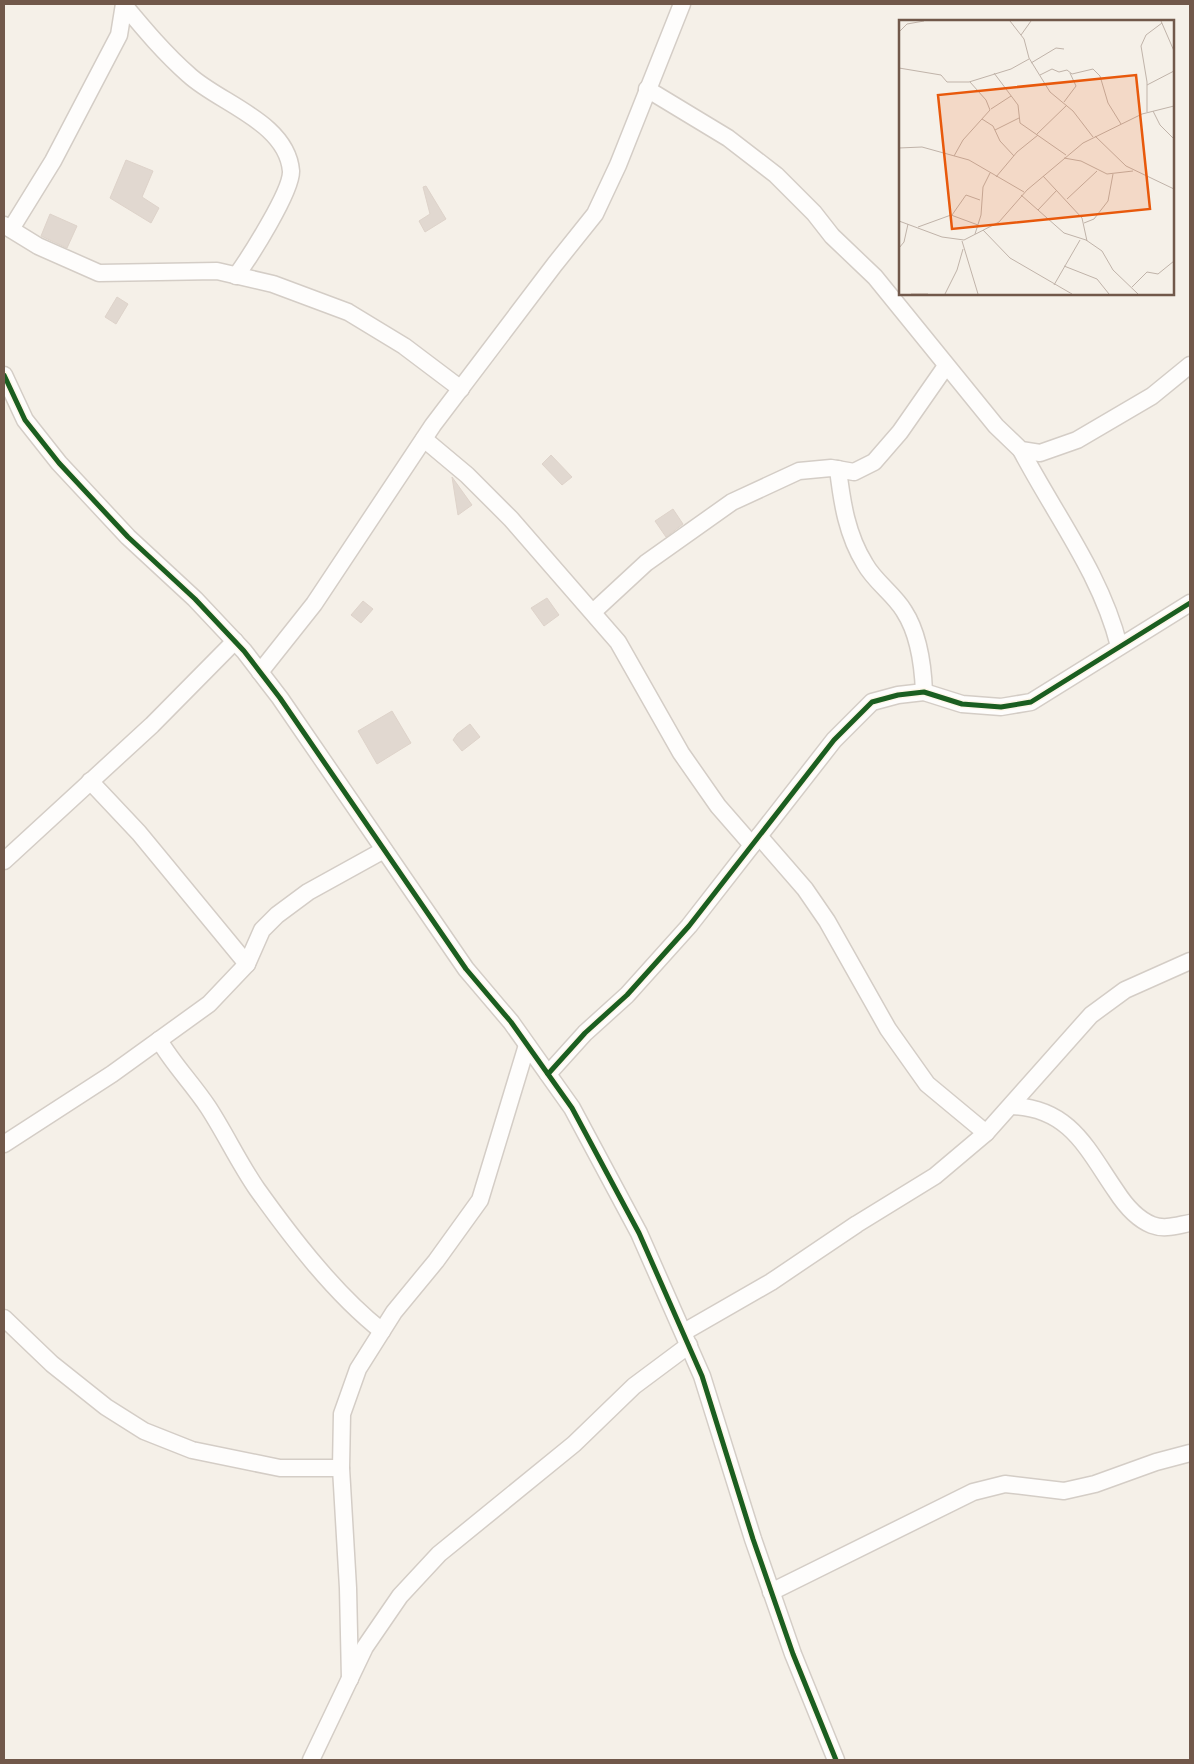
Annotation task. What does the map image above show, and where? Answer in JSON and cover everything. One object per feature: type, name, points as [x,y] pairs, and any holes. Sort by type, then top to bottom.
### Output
[{"type":"street","points":[[124,4],[119,35],[53,161],[7,227],[38,246],[99,273],[217,271],[273,284],[348,312],[404,346],[461,389]]},
{"type":"street","points":[[124,4],[190,76],[246,112],[277,139],[286,154],[291,173],[262,239],[236,276]]},
{"type":"street","points":[[260,672],[314,604],[424,439],[555,264],[595,214],[618,165],[682,4]]},
{"type":"street","points":[[648,89],[728,138],[776,175],[814,213],[832,236],[875,277],[996,426],[1021,450],[1101,592],[1112,619],[1119,646]]},
{"type":"street","points":[[1021,450],[1040,453],[1077,440],[1152,396],[1190,365]]},
{"type":"street","points":[[593,612],[646,563],[732,502],[800,471],[838,469],[854,472],[874,462],[900,432],[946,366]]},
{"type":"street","points":[[4,375],[25,420],[59,463],[128,537],[195,600],[235,641],[260,672],[466,969],[511,1022],[572,1108],[639,1233],[687,1338],[702,1376],[771,1592],[793,1654],[836,1760]]},
{"type":"street","points":[[424,439],[467,476],[511,519],[618,642],[681,754],[718,806],[756,840],[805,889],[827,921],[888,1029],[927,1084],[986,1133]]},
{"type":"street","points":[[838,469],[843,509],[865,565],[904,611],[915,635],[923,670],[924,692]]},
{"type":"street","points":[[548,1074],[585,1033],[627,995],[689,926],[834,740],[872,702],[898,695],[924,692],[962,704],[1001,707],[1031,702],[1190,603]]},
{"type":"street","points":[[4,861],[152,725],[235,641]]},
{"type":"street","points":[[90,781],[139,833],[247,964]]},
{"type":"street","points":[[4,1144],[97,1084],[209,1004],[247,964],[262,930],[277,915],[308,892],[384,850]]},
{"type":"street","points":[[311,1760],[365,1647],[400,1596],[439,1554],[574,1444],[687,1338],[857,1224],[935,1176],[986,1133],[1091,1015],[1125,990],[1190,961]]},
{"type":"street","points":[[159,1040],[173,1064],[191,1082],[256,1188],[313,1261],[356,1311],[382,1331]]},
{"type":"street","points":[[350,1679],[348,1580],[341,1468],[342,1414],[358,1369],[382,1331],[480,1200],[527,1045]]},
{"type":"street","points":[[1012,1106],[1033,1107],[1054,1116],[1077,1134],[1122,1200],[1138,1217],[1153,1226],[1166,1228],[1190,1223]]},
{"type":"street","points":[[4,1318],[52,1364],[106,1407],[144,1431],[192,1450],[280,1468],[341,1468]]},
{"type":"street","points":[[771,1592],[973,1492],[1005,1484],[1064,1491],[1095,1484],[1156,1462],[1190,1453]]},
{"type":"building","points":[[126,160],[153,171],[142,197],[159,208],[151,223],[110,198]]},
{"type":"building","points":[[426,186],[446,219],[425,232],[419,221],[430,214],[423,187]]},
{"type":"building","points":[[50,214],[77,226],[67,248],[41,236]]},
{"type":"building","points":[[117,297],[128,304],[116,324],[105,317]]},
{"type":"building","points":[[551,455],[572,477],[562,485],[542,464]]},
{"type":"building","points":[[452,477],[472,505],[458,515]]},
{"type":"building","points":[[673,509],[683,524],[666,537],[655,521]]},
{"type":"building","points":[[547,598],[559,615],[544,626],[531,608]]},
{"type":"building","points":[[363,601],[373,609],[361,623],[351,615]]},
{"type":"building","points":[[392,711],[411,743],[377,764],[358,731]]},
{"type":"building","points":[[470,724],[480,737],[462,751],[453,740],[457,734]]},
{"type":"cycle path","points":[[4,375],[25,420],[59,463],[128,537],[195,599],[244,651],[280,698],[466,969],[511,1022],[572,1108],[639,1233],[702,1376],[753,1539],[793,1654],[836,1760]]},
{"type":"cycle path","points":[[548,1074],[585,1033],[627,995],[689,926],[834,740],[872,702],[898,695],[924,692],[962,704],[1001,707],[1031,702],[1190,603]]}]
